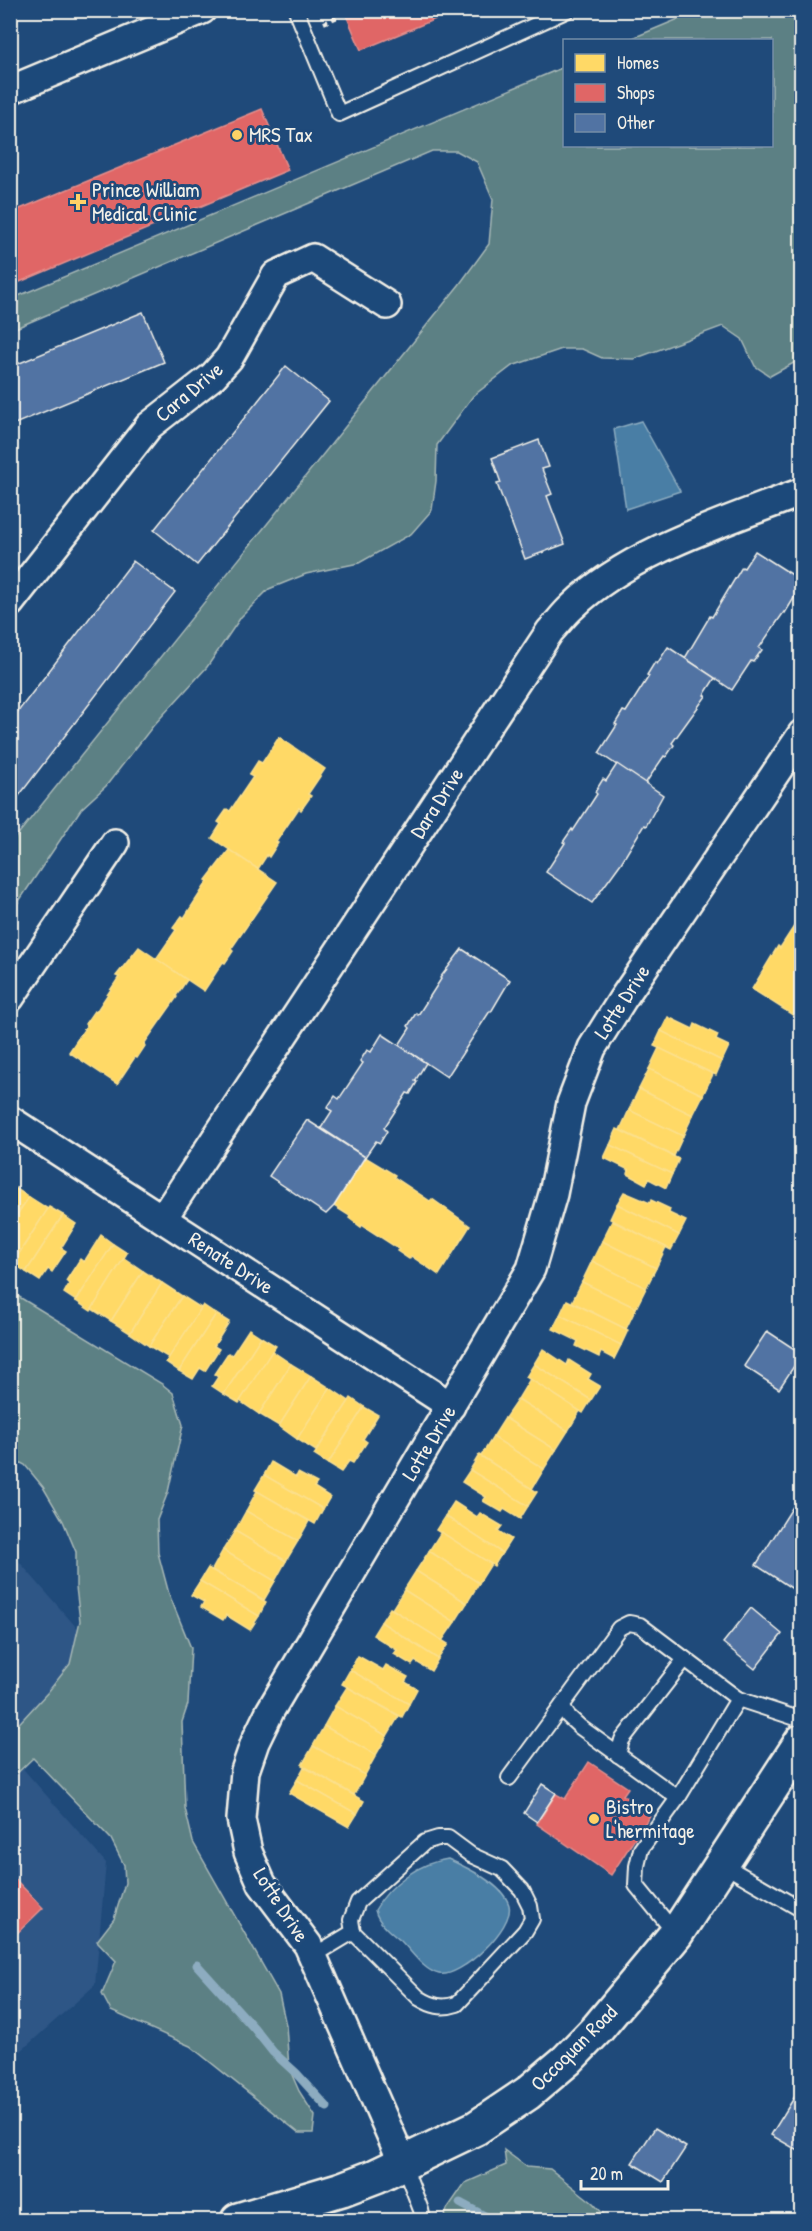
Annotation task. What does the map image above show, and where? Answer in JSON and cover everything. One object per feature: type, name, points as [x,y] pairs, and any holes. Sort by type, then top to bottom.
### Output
[{"type":"street","points":[[10,90],[202,10]]},
{"type":"street","name":"Cara Drive","points":[[10,603],[149,426],[213,376],[229,358],[276,275],[313,258],[387,305]]},
{"type":"street","name":"Dara Drive","points":[[163,1218],[550,631],[573,606],[593,589],[663,547],[801,492]]},
{"type":"street","name":"Lotte Drive","points":[[403,2163],[313,1956],[299,1932],[262,1884],[248,1851],[241,1819],[245,1771],[255,1742],[270,1711],[531,1269],[553,1194],[571,1103],[592,1048],[801,734]]},
{"type":"street","points":[[10,998],[115,843]]},
{"type":"street","name":"Renate Drive","points":[[10,1120],[451,1406]]},
{"type":"street","name":"Occoquan Road","points":[[238,2220],[342,2189],[476,2128],[528,2093],[567,2060],[598,2028],[676,1934],[801,1742]]},
{"type":"lane","points":[[296,10],[339,114],[568,10]]},
{"type":"lane","points":[[509,1778],[624,1624],[640,1625],[738,1700],[801,1720]]},
{"type":"lane","points":[[618,1755],[622,1740],[685,1659]]},
{"type":"lane","points":[[676,1934],[636,1885],[641,1849],[678,1798],[738,1700]]},
{"type":"lane","points":[[562,1706],[568,1716],[580,1727],[678,1798]]},
{"type":"lane","points":[[438,1838],[448,1838],[471,1855],[502,1869],[522,1890],[530,1906],[532,1919],[525,1931],[457,2004],[447,2007],[431,2006],[419,1998],[353,1932],[351,1920],[358,1902],[424,1842],[438,1838]]},
{"type":"lane","points":[[722,1864],[801,1910]]},
{"type":"lane","points":[[313,1956],[353,1932]]},
{"type":"lane","points":[[403,2163],[423,2220]]},
{"type":"shaded area","points":[[641,421],[680,491],[626,509],[614,429]]},
{"type":"shaded area","points":[[10,1551],[97,1651],[10,1742]]},
{"type":"shaded area","points":[[10,1754],[106,1863],[95,1985],[11,2060]]},
{"type":"shaded area","points":[[448,1859],[492,1883],[505,1897],[509,1905],[509,1914],[504,1926],[484,1950],[460,1968],[439,1974],[423,1965],[385,1927],[375,1910],[397,1883],[406,1876],[426,1865]]},
{"type":"green space","points":[[700,10],[801,11],[801,359],[770,376],[755,366],[742,339],[723,326],[634,359],[602,358],[582,349],[562,349],[512,366],[473,396],[437,445],[432,510],[411,534],[359,563],[306,574],[269,589],[241,617],[207,667],[153,726],[106,786],[81,809],[11,913],[11,843],[459,285],[489,244],[493,199],[477,162],[457,151],[432,151],[11,330],[11,299],[563,67],[563,147],[773,147],[773,39],[630,39]]},
{"type":"green space","points":[[11,1292],[162,1384],[173,1393],[183,1425],[168,1492],[157,1520],[158,1553],[169,1594],[191,1648],[188,1704],[182,1722],[185,1808],[193,1842],[279,1994],[286,2025],[289,2068],[299,2091],[315,2116],[313,2133],[299,2133],[190,2046],[111,2011],[102,1994],[116,1961],[97,1941],[114,1919],[125,1883],[124,1865],[111,1839],[33,1758],[11,1779],[11,1732],[70,1664],[80,1621],[76,1587],[76,1552],[63,1521],[43,1487],[25,1465],[11,1458]]},
{"type":"green space","points":[[504,2150],[527,2167],[550,2169],[593,2203],[609,2220],[444,2220],[447,2209],[465,2183],[506,2165]]},
{"type":"building: Homes","points":[[279,737],[325,769],[308,794],[311,796],[301,810],[299,808],[276,842],[278,843],[269,857],[267,855],[258,869],[212,838],[221,824],[218,822],[227,809],[230,811],[253,777],[249,775],[258,761],[262,763]]},
{"type":"building: Homes","points":[[229,850],[277,882],[231,949],[233,951],[225,963],[223,962],[204,991],[156,959],[176,930],[173,928],[182,916],[184,918],[208,881],[206,880]]},
{"type":"building: Homes","points":[[802,914],[802,1016],[799,1019],[752,989],[778,946],[780,948]]},
{"type":"building: Homes","points":[[139,947],[187,980],[137,1058],[135,1057],[117,1084],[69,1052],[87,1025],[85,1024],[94,1011],[96,1012],[119,977],[116,976]]},
{"type":"building: Homes","points":[[668,1017],[693,1029],[695,1024],[718,1035],[716,1040],[729,1046],[722,1061],[661,1031]]},
{"type":"building: Homes","points":[[661,1031],[722,1061],[716,1075],[654,1046]]},
{"type":"building: Homes","points":[[659,1048],[713,1074],[703,1095],[649,1069]]},
{"type":"building: Homes","points":[[649,1069],[703,1095],[693,1115],[639,1089]]},
{"type":"building: Homes","points":[[639,1089],[693,1115],[683,1136],[629,1110]]},
{"type":"building: Homes","points":[[629,1110],[683,1136],[674,1156],[620,1130]]},
{"type":"building: Homes","points":[[617,1129],[679,1159],[672,1174],[610,1145]]},
{"type":"building: Homes","points":[[610,1145],[672,1174],[666,1188],[649,1179],[646,1184],[628,1174],[629,1170],[604,1158]]},
{"type":"building: Homes","points":[[365,1157],[470,1226],[439,1275],[411,1256],[409,1259],[397,1251],[399,1249],[362,1225],[361,1227],[349,1218],[350,1216],[334,1206]]},
{"type":"building: Homes","points":[[10,1185],[29,1197],[10,1225]]},
{"type":"building: Homes","points":[[624,1192],[650,1203],[651,1200],[670,1209],[669,1213],[686,1221],[679,1235],[617,1204]]},
{"type":"building: Homes","points":[[29,1197],[48,1209],[15,1259],[10,1256],[10,1225]]},
{"type":"building: Homes","points":[[617,1204],[679,1235],[671,1250],[610,1219]]},
{"type":"building: Homes","points":[[49,1207],[63,1215],[26,1272],[13,1263]]},
{"type":"building: Homes","points":[[63,1215],[76,1224],[61,1248],[66,1251],[52,1272],[48,1269],[40,1281],[26,1272]]},
{"type":"building: Homes","points":[[612,1221],[666,1247],[656,1268],[602,1241]]},
{"type":"building: Homes","points":[[101,1235],[113,1244],[76,1301],[64,1293],[69,1284],[66,1281],[80,1259],[84,1262]]},
{"type":"building: Homes","points":[[602,1241],[656,1268],[646,1288],[592,1261]]},
{"type":"building: Homes","points":[[113,1244],[127,1253],[91,1311],[76,1301]]},
{"type":"building: Homes","points":[[124,1258],[143,1271],[111,1321],[92,1309]]},
{"type":"building: Homes","points":[[592,1261],[646,1288],[636,1308],[582,1282]]},
{"type":"building: Homes","points":[[143,1271],[162,1283],[130,1333],[111,1321]]},
{"type":"building: Homes","points":[[582,1282],[636,1308],[626,1329],[572,1302]]},
{"type":"building: Homes","points":[[162,1283],[182,1296],[149,1346],[130,1333]]},
{"type":"building: Homes","points":[[182,1296],[201,1308],[169,1358],[149,1346]]},
{"type":"building: Homes","points":[[567,1300],[628,1330],[621,1345],[560,1315]]},
{"type":"building: Homes","points":[[203,1305],[216,1314],[179,1371],[166,1362]]},
{"type":"building: Homes","points":[[216,1314],[229,1322],[214,1346],[219,1349],[205,1371],[200,1368],[193,1379],[179,1371]]},
{"type":"building: Homes","points":[[560,1315],[621,1345],[614,1359],[601,1352],[599,1357],[576,1346],[578,1341],[553,1329]]},
{"type":"building: Homes","points":[[249,1329],[261,1337],[224,1394],[212,1386],[218,1377],[214,1374],[228,1353],[232,1355]]},
{"type":"building: Homes","points":[[261,1337],[276,1346],[239,1403],[224,1394]]},
{"type":"building: Homes","points":[[543,1349],[567,1365],[569,1360],[591,1374],[588,1379],[600,1386],[591,1400],[534,1364]]},
{"type":"building: Homes","points":[[272,1351],[291,1364],[259,1414],[240,1401]]},
{"type":"building: Homes","points":[[291,1364],[311,1376],[279,1426],[259,1414]]},
{"type":"building: Homes","points":[[534,1364],[591,1400],[583,1413],[526,1377]]},
{"type":"building: Homes","points":[[311,1376],[330,1388],[297,1439],[279,1426]]},
{"type":"building: Homes","points":[[530,1379],[580,1411],[568,1431],[518,1399]]},
{"type":"building: Homes","points":[[330,1388],[349,1401],[316,1451],[297,1439]]},
{"type":"building: Homes","points":[[351,1398],[364,1407],[328,1464],[314,1455]]},
{"type":"building: Homes","points":[[518,1399],[568,1431],[556,1450],[505,1418]]},
{"type":"building: Homes","points":[[364,1407],[378,1415],[363,1439],[367,1442],[353,1463],[349,1461],[341,1472],[328,1464]]},
{"type":"building: Homes","points":[[505,1418],[556,1450],[544,1469],[493,1437]]},
{"type":"building: Homes","points":[[493,1437],[544,1469],[532,1489],[481,1456]]},
{"type":"building: Homes","points":[[479,1455],[537,1492],[528,1506],[470,1470]]},
{"type":"building: Homes","points":[[271,1462],[296,1477],[298,1473],[317,1483],[314,1487],[330,1497],[323,1509],[264,1475]]},
{"type":"building: Homes","points":[[470,1470],[528,1506],[520,1519],[504,1509],[502,1512],[483,1501],[486,1497],[462,1482]]},
{"type":"building: Homes","points":[[264,1475],[323,1509],[315,1524],[255,1490]]},
{"type":"building: Homes","points":[[257,1491],[309,1521],[298,1541],[246,1511]]},
{"type":"building: Homes","points":[[454,1502],[477,1517],[480,1513],[502,1526],[498,1531],[511,1539],[502,1553],[445,1516]]},
{"type":"building: Homes","points":[[246,1511],[298,1541],[286,1561],[235,1531]]},
{"type":"building: Homes","points":[[445,1516],[502,1553],[494,1566],[436,1530]]},
{"type":"building: Homes","points":[[235,1531],[286,1561],[275,1581],[223,1550]]},
{"type":"building: Homes","points":[[441,1532],[491,1564],[479,1583],[429,1551]]},
{"type":"building: Homes","points":[[223,1550],[275,1581],[264,1600],[212,1570]]},
{"type":"building: Homes","points":[[429,1551],[479,1583],[467,1603],[416,1571]]},
{"type":"building: Homes","points":[[208,1568],[266,1602],[259,1616],[200,1581]]},
{"type":"building: Homes","points":[[416,1571],[467,1603],[455,1622],[404,1590]]},
{"type":"building: Homes","points":[[200,1581],[259,1616],[250,1630],[226,1615],[223,1620],[201,1607],[204,1602],[191,1595]]},
{"type":"building: Homes","points":[[404,1590],[455,1622],[442,1641],[392,1609]]},
{"type":"building: Homes","points":[[390,1608],[448,1644],[438,1659],[381,1622]]},
{"type":"building: Homes","points":[[381,1622],[438,1659],[431,1671],[415,1661],[412,1665],[394,1654],[397,1650],[373,1635]]},
{"type":"building: Homes","points":[[358,1656],[383,1670],[386,1665],[408,1677],[405,1682],[417,1689],[409,1704],[350,1670]]},
{"type":"building: Homes","points":[[350,1670],[409,1704],[402,1717],[342,1684]]},
{"type":"building: Homes","points":[[347,1687],[399,1716],[387,1736],[335,1706]]},
{"type":"building: Homes","points":[[335,1706],[387,1736],[376,1755],[324,1726]]},
{"type":"building: Homes","points":[[324,1726],[376,1755],[365,1775],[313,1746]]},
{"type":"building: Homes","points":[[313,1746],[365,1775],[354,1795],[302,1765]]},
{"type":"building: Homes","points":[[304,1767],[364,1801],[357,1814],[297,1780]]},
{"type":"building: Homes","points":[[297,1780],[357,1814],[349,1827],[289,1793]]},
{"type":"building: Shops","points":[[344,10],[457,10],[361,50]]},
{"type":"building: Shops","points":[[262,109],[288,170],[10,286],[10,213]]},
{"type":"building: Shops","name":"Bistro L'hermitage","points":[[589,1762],[628,1788],[623,1795],[651,1814],[611,1875],[537,1824],[556,1794],[565,1799]]},
{"type":"building: Shops","points":[[13,1877],[43,1908],[10,1940],[10,1879]]},
{"type":"building: Other","points":[[143,312],[164,362],[10,426],[10,367]]},
{"type":"building: Other","points":[[286,366],[329,401],[197,565],[154,530]]},
{"type":"building: Other","points":[[539,440],[549,467],[542,469],[552,494],[547,496],[565,544],[525,559],[497,484],[501,483],[492,458]]},
{"type":"building: Other","points":[[755,551],[802,581],[802,585],[759,648],[762,650],[753,662],[751,661],[732,690],[685,658],[742,567],[744,568]]},
{"type":"building: Other","points":[[133,561],[175,592],[15,801],[10,797],[10,722]]},
{"type":"building: Other","points":[[668,647],[715,678],[704,695],[706,696],[672,743],[674,745],[645,784],[599,753],[623,711],[626,712],[649,676],[647,675],[655,662],[657,664]]},
{"type":"building: Other","points":[[617,764],[663,795],[646,826],[644,825],[621,863],[592,903],[546,872],[565,843],[563,842],[572,829],[573,831],[597,794],[595,792],[603,779],[606,781]]},
{"type":"building: Other","points":[[462,949],[510,980],[447,1077],[399,1045],[416,1013],[418,1015],[440,978]]},
{"type":"building: Other","points":[[382,1034],[426,1063],[410,1094],[407,1093],[384,1128],[387,1131],[380,1143],[376,1141],[365,1157],[321,1128],[332,1111],[327,1108],[335,1096],[339,1099],[363,1063],[360,1061],[367,1050],[371,1052]]},
{"type":"building: Other","points":[[307,1120],[365,1157],[334,1206],[326,1214],[269,1176]]},
{"type":"building: Other","points":[[767,1331],[802,1354],[779,1389],[744,1366]]},
{"type":"building: Other","points":[[794,1505],[802,1509],[802,1595],[756,1565]]},
{"type":"building: Other","points":[[751,1608],[782,1634],[755,1669],[723,1643]]},
{"type":"building: Other","points":[[542,1784],[556,1793],[537,1822],[524,1813]]},
{"type":"building: Other","points":[[802,2085],[802,2153],[771,2135]]},
{"type":"building: Other","points":[[655,2128],[686,2147],[663,2182],[632,2163]]},
{"type":"waterway","points":[[197,1965],[273,2052],[327,2107]]},
{"type":"waterway","points":[[460,2203],[492,2220]]},
{"type":"place","name":"MRS Tax","points":[[237,135]]},
{"type":"place","name":"Prince William Medical Clinic","points":[[78,202]]},
{"type":"place","name":"Bistro L'hermitage","points":[[594,1819]]}]
